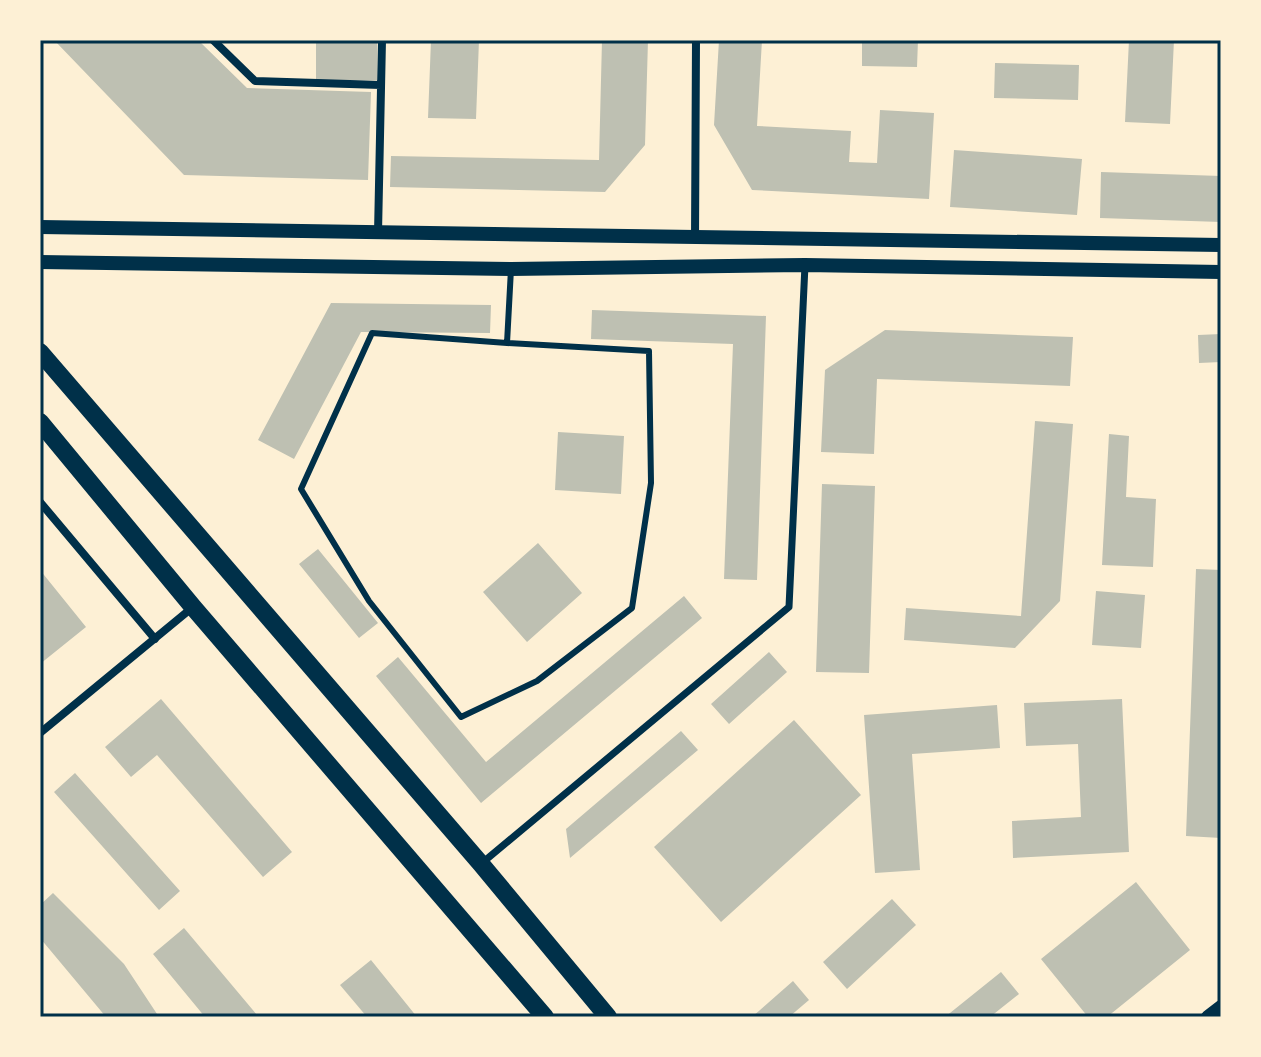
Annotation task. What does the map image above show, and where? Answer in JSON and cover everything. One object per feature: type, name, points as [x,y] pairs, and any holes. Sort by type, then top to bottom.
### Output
[{"type":"main road","points":[[40,352],[481,864],[608,1017]]},
{"type":"main road","points":[[40,422],[193,607],[545,1017]]},
{"type":"street","points":[[213,40],[255,81],[381,85]]},
{"type":"street","points":[[378,233],[382,40]]},
{"type":"street","points":[[695,239],[696,40]]},
{"type":"street","points":[[40,227],[1221,245]]},
{"type":"street","points":[[40,262],[511,269],[805,265],[1221,272]]},
{"type":"street","points":[[481,864],[789,607],[805,265]]},
{"type":"street","points":[[40,502],[155,639]]},
{"type":"street","points":[[40,733],[193,607]]},
{"type":"street","points":[[1208,1017],[1221,1007]]},
{"type":"lane","points":[[507,343],[511,269]]},
{"type":"lane","points":[[372,333],[507,343],[649,351],[651,483],[632,608],[537,681],[461,717],[369,601],[301,489],[372,333]]},
{"type":"building","points":[[54,40],[198,40],[247,88],[371,92],[368,180],[184,175]]},
{"type":"building","points":[[316,40],[377,40],[377,80],[316,81]]},
{"type":"building","points":[[431,40],[479,40],[476,119],[428,118]]},
{"type":"building","points":[[602,40],[648,40],[645,145],[605,192],[390,187],[391,156],[599,160]]},
{"type":"building","points":[[719,40],[762,40],[757,126],[851,131],[849,162],[877,163],[880,110],[934,113],[929,199],[752,190],[714,125]]},
{"type":"building","points":[[862,40],[918,40],[917,67],[862,66]]},
{"type":"building","points":[[1129,40],[1174,40],[1170,124],[1125,122]]},
{"type":"building","points":[[995,63],[1079,65],[1078,100],[994,98]]},
{"type":"building","points":[[954,150],[1082,159],[1077,215],[950,207]]},
{"type":"building","points":[[1101,172],[1221,176],[1221,222],[1100,218]]},
{"type":"building","points":[[331,303],[491,305],[490,333],[361,332],[294,459],[258,440]]},
{"type":"building","points":[[592,310],[766,316],[757,580],[724,579],[733,344],[591,339]]},
{"type":"building","points":[[885,330],[1073,337],[1070,386],[877,379],[874,454],[821,452],[825,370]]},
{"type":"building","points":[[1221,334],[1221,362],[1199,363],[1198,335]]},
{"type":"building","points":[[1035,421],[1073,424],[1060,601],[1015,648],[904,640],[906,608],[1021,616]]},
{"type":"building","points":[[558,432],[624,436],[621,494],[555,490]]},
{"type":"building","points":[[1109,434],[1129,436],[1126,497],[1156,499],[1153,567],[1102,565]]},
{"type":"building","points":[[822,484],[875,486],[869,673],[816,672]]},
{"type":"building","points":[[538,543],[582,593],[527,642],[483,592]]},
{"type":"building","points":[[318,549],[378,623],[359,638],[299,564]]},
{"type":"building","points":[[1196,569],[1221,570],[1221,838],[1186,836]]},
{"type":"building","points":[[40,570],[86,627],[40,664]]},
{"type":"building","points":[[1096,591],[1145,595],[1141,648],[1092,645]]},
{"type":"building","points":[[684,596],[702,618],[481,803],[376,676],[398,657],[486,762]]},
{"type":"building","points":[[769,652],[787,672],[729,724],[711,704]]},
{"type":"building","points":[[161,699],[292,852],[263,877],[157,755],[131,777],[105,747]]},
{"type":"building","points":[[1122,699],[1129,852],[1013,858],[1012,821],[1081,817],[1078,744],[1026,746],[1024,703]]},
{"type":"building","points":[[997,705],[1000,748],[912,754],[920,870],[875,873],[864,715]]},
{"type":"building","points":[[794,720],[861,795],[721,922],[654,847]]},
{"type":"building","points":[[681,731],[698,750],[570,858],[566,829]]},
{"type":"building","points":[[75,773],[180,891],[159,910],[54,792]]},
{"type":"building","points":[[1136,882],[1190,950],[1107,1017],[1088,1017],[1041,959]]},
{"type":"building","points":[[53,893],[124,964],[159,1017],[106,1017],[40,938],[40,905]]},
{"type":"building","points":[[892,899],[916,925],[847,989],[823,962]]},
{"type":"building","points":[[184,928],[256,1017],[205,1017],[153,954]]},
{"type":"building","points":[[371,960],[417,1017],[367,1017],[340,985]]},
{"type":"building","points":[[1001,972],[1019,994],[990,1017],[945,1017]]},
{"type":"building","points":[[793,981],[809,1000],[789,1017],[752,1017]]}]
